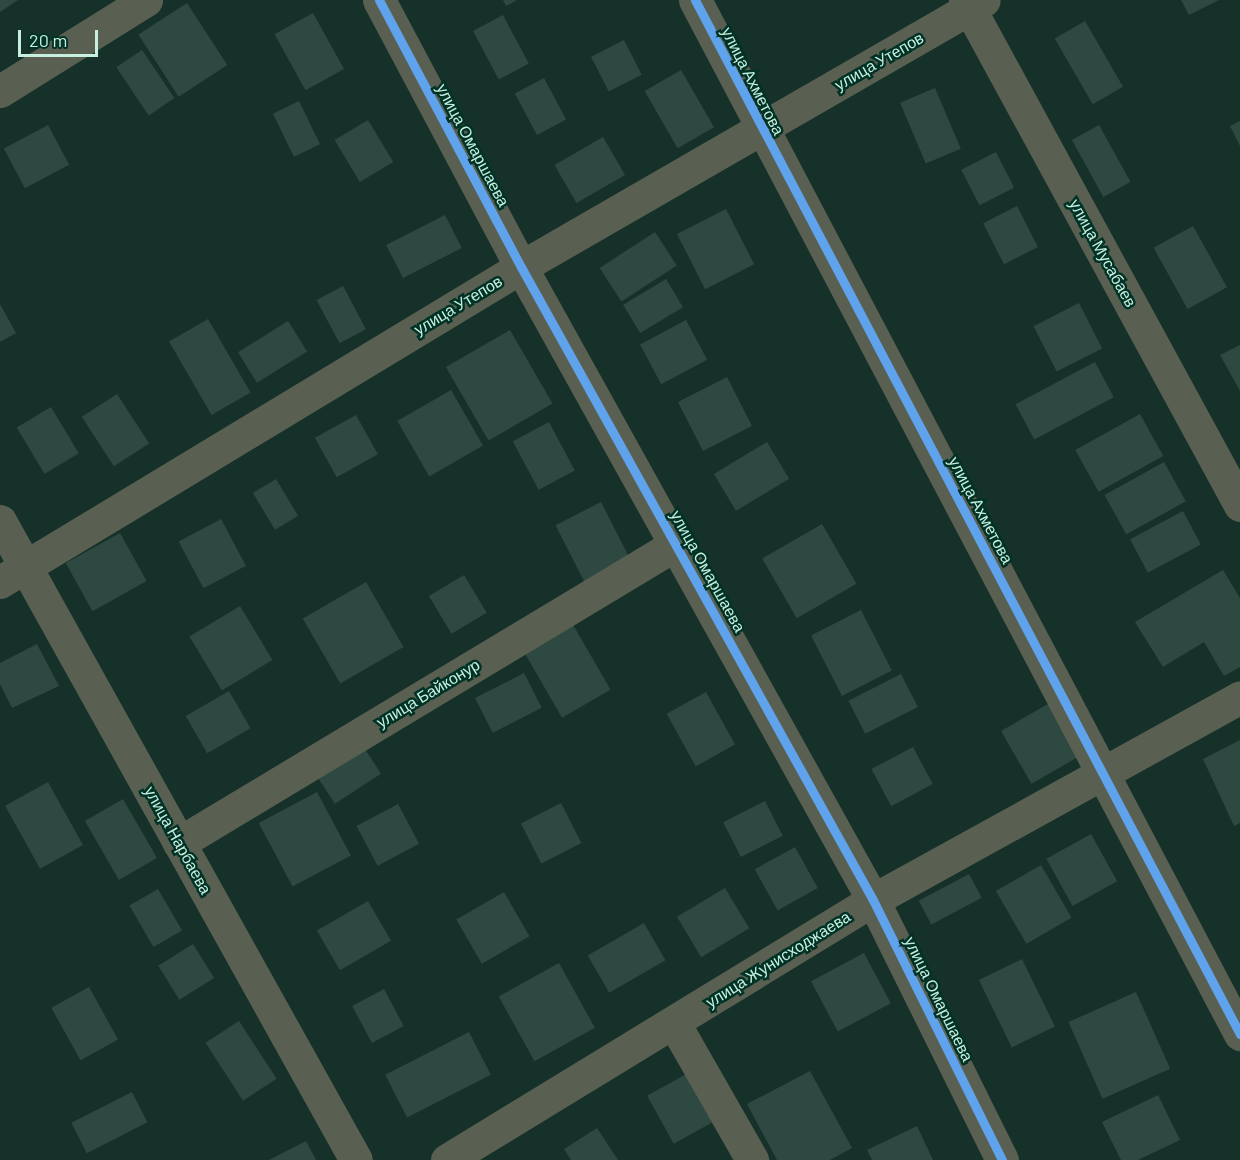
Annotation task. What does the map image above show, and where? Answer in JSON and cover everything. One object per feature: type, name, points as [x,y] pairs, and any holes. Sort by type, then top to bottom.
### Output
[{"type":"street","points":[[0,91],[146,0]]},
{"type":"street","name":"улица Омаршаева","points":[[379,0],[521,267],[873,900],[1002,1160]]},
{"type":"street","name":"улица Ахметова","points":[[695,0],[761,130],[1105,773],[1240,1034]]},
{"type":"street","name":"улица Утепов","points":[[13,574],[521,267],[761,130],[973,3]]},
{"type":"street","name":"улица Мусабаев","points":[[973,3],[1240,505]]},
{"type":"street","name":"улица Нарбаева","points":[[0,521],[13,574],[179,843],[356,1160]]},
{"type":"street","name":"улица Байконур","points":[[179,843],[676,544]]},
{"type":"street","name":"улица Жунисходжаева","points":[[447,1160],[873,900],[1240,697]]},
{"type":"street","points":[[674,1023],[752,1160]]},
{"type":"building","points":[[0,0],[18,0],[0,12]]},
{"type":"building","points":[[503,0],[517,0],[506,6]]},
{"type":"building","points":[[1181,0],[1219,0],[1189,15]]},
{"type":"building","points":[[187,3],[227,65],[179,97],[138,35]]},
{"type":"building","points":[[313,13],[344,69],[306,90],[275,34]]},
{"type":"building","points":[[503,15],[529,64],[499,80],[473,31]]},
{"type":"building","points":[[1085,21],[1123,87],[1093,104],[1055,38]]},
{"type":"building","points":[[624,40],[642,75],[609,92],[591,57]]},
{"type":"building","points":[[142,50],[174,98],[149,115],[116,67]]},
{"type":"building","points":[[681,70],[714,127],[678,148],[645,91]]},
{"type":"building","points":[[544,78],[566,119],[537,135],[515,93]]},
{"type":"building","points":[[935,88],[961,149],[926,164],[900,103]]},
{"type":"building","points":[[299,101],[320,144],[294,157],[273,114]]},
{"type":"building","points":[[368,120],[393,162],[360,182],[335,140]]},
{"type":"building","points":[[1240,121],[1240,146],[1230,126]]},
{"type":"building","points":[[48,125],[69,165],[25,188],[4,148]]},
{"type":"building","points":[[1099,125],[1131,182],[1103,197],[1072,140]]},
{"type":"building","points":[[603,137],[625,175],[577,203],[555,165]]},
{"type":"building","points":[[996,152],[1014,188],[979,205],[961,170]]},
{"type":"building","points":[[1017,206],[1038,247],[1004,264],[983,223]]},
{"type":"building","points":[[726,209],[754,264],[705,289],[677,234]]},
{"type":"building","points":[[445,215],[462,248],[403,278],[386,245]]},
{"type":"building","points":[[1193,226],[1227,287],[1188,309],[1154,248]]},
{"type":"building","points":[[655,232],[677,266],[621,301],[600,268]]},
{"type":"building","points":[[666,279],[683,307],[640,333],[623,305]]},
{"type":"building","points":[[343,286],[366,329],[340,343],[317,300]]},
{"type":"building","points":[[1079,303],[1102,348],[1057,372],[1034,326]]},
{"type":"building","points":[[0,304],[16,333],[0,342]]},
{"type":"building","points":[[208,319],[251,393],[212,415],[169,342]]},
{"type":"building","points":[[686,320],[707,360],[661,384],[640,344]]},
{"type":"building","points":[[288,321],[307,352],[257,383],[238,352]]},
{"type":"building","points":[[510,330],[552,404],[488,441],[446,367]]},
{"type":"building","points":[[1240,345],[1240,391],[1220,355]]},
{"type":"building","points":[[1095,362],[1114,397],[1034,440],[1016,404]]},
{"type":"building","points":[[727,377],[752,426],[703,451],[678,402]]},
{"type":"building","points":[[451,390],[483,445],[429,476],[397,421]]},
{"type":"building","points":[[117,394],[149,443],[114,466],[82,417]]},
{"type":"building","points":[[51,407],[79,453],[45,474],[17,428]]},
{"type":"building","points":[[1140,414],[1163,456],[1099,492],[1075,450]]},
{"type":"building","points":[[356,415],[378,454],[337,477],[315,438]]},
{"type":"building","points":[[549,422],[575,471],[539,490],[513,441]]},
{"type":"building","points":[[767,442],[789,479],[736,511],[714,474]]},
{"type":"building","points":[[1164,462],[1186,501],[1126,534],[1105,495]]},
{"type":"building","points":[[276,479],[298,516],[275,530],[253,493]]},
{"type":"building","points":[[601,502],[632,563],[587,587],[556,525]]},
{"type":"building","points":[[1183,511],[1201,545],[1148,573],[1130,539]]},
{"type":"building","points":[[221,519],[246,566],[204,588],[179,542]]},
{"type":"building","points":[[822,524],[856,584],[797,618],[762,558]]},
{"type":"building","points":[[120,533],[147,581],[92,611],[66,563]]},
{"type":"building","points":[[1223,570],[1240,598],[1240,667],[1224,676],[1204,642],[1163,667],[1135,622]]},
{"type":"building","points":[[464,575],[487,613],[452,634],[429,596]]},
{"type":"building","points":[[366,582],[404,647],[340,683],[303,618]]},
{"type":"building","points":[[240,606],[272,660],[222,690],[189,636]]},
{"type":"building","points":[[861,610],[892,671],[842,696],[811,635]]},
{"type":"building","points":[[572,623],[610,690],[562,718],[524,651]]},
{"type":"building","points":[[37,644],[59,686],[12,708],[0,684],[0,663]]},
{"type":"building","points":[[524,673],[542,708],[493,733],[475,698]]},
{"type":"building","points":[[901,674],[918,707],[865,734],[848,701]]},
{"type":"building","points":[[229,691],[250,728],[207,753],[186,716]]},
{"type":"building","points":[[706,692],[735,744],[696,766],[667,714]]},
{"type":"building","points":[[1053,701],[1084,754],[1032,784],[1001,731]]},
{"type":"building","points":[[1240,740],[1240,823],[1234,826],[1203,759]]},
{"type":"building","points":[[363,746],[381,774],[335,804],[317,776]]},
{"type":"building","points":[[913,747],[933,784],[891,806],[872,769]]},
{"type":"building","points":[[48,782],[83,845],[40,869],[5,806]]},
{"type":"building","points":[[317,792],[351,856],[293,887],[259,823]]},
{"type":"building","points":[[123,799],[157,858],[119,880],[85,821]]},
{"type":"building","points":[[765,801],[783,836],[741,857],[723,822]]},
{"type":"building","points":[[561,803],[581,843],[541,864],[521,823]]},
{"type":"building","points":[[398,804],[419,844],[378,866],[357,826]]},
{"type":"building","points":[[1091,834],[1117,881],[1073,906],[1046,859]]},
{"type":"building","points":[[795,847],[818,888],[778,910],[755,869]]},
{"type":"building","points":[[1041,865],[1072,918],[1026,944],[996,891]]},
{"type":"building","points":[[969,874],[982,898],[931,925],[919,901]]},
{"type":"building","points":[[725,888],[749,928],[701,957],[677,917]]},
{"type":"building","points":[[158,889],[182,931],[153,947],[129,906]]},
{"type":"building","points":[[504,892],[530,936],[482,964],[456,920]]},
{"type":"building","points":[[368,901],[391,941],[340,970],[317,930]]},
{"type":"building","points":[[644,923],[666,960],[609,993],[588,956]]},
{"type":"building","points":[[193,944],[214,978],[179,1000],[158,966]]},
{"type":"building","points":[[864,953],[891,1003],[838,1031],[811,981]]},
{"type":"building","points":[[1022,959],[1055,1026],[1012,1047],[979,980]]},
{"type":"building","points":[[559,963],[595,1028],[535,1061],[499,996]]},
{"type":"building","points":[[89,987],[118,1039],[80,1060],[51,1008]]},
{"type":"building","points":[[384,989],[404,1026],[372,1043],[352,1006]]},
{"type":"building","points":[[1136,992],[1170,1069],[1103,1099],[1068,1022]]},
{"type":"building","points":[[239,1021],[277,1079],[243,1101],[205,1043]]},
{"type":"building","points":[[469,1032],[491,1075],[407,1117],[385,1075]]},
{"type":"building","points":[[810,1071],[852,1148],[830,1160],[777,1160],[747,1104]]},
{"type":"building","points":[[690,1072],[717,1120],[674,1144],[647,1096]]},
{"type":"building","points":[[132,1092],[147,1122],[87,1153],[71,1123]]},
{"type":"building","points":[[1158,1095],[1180,1140],[1138,1160],[1121,1160],[1102,1122]]},
{"type":"building","points":[[917,1126],[933,1160],[872,1160],[867,1150]]},
{"type":"building","points":[[597,1128],[618,1160],[571,1160],[564,1149]]},
{"type":"building","points":[[306,1141],[316,1160],[269,1160]]},
{"type":"cycle path","points":[[379,0],[521,267],[873,900],[1002,1160]]},
{"type":"cycle path","points":[[695,0],[1240,1034]]}]
